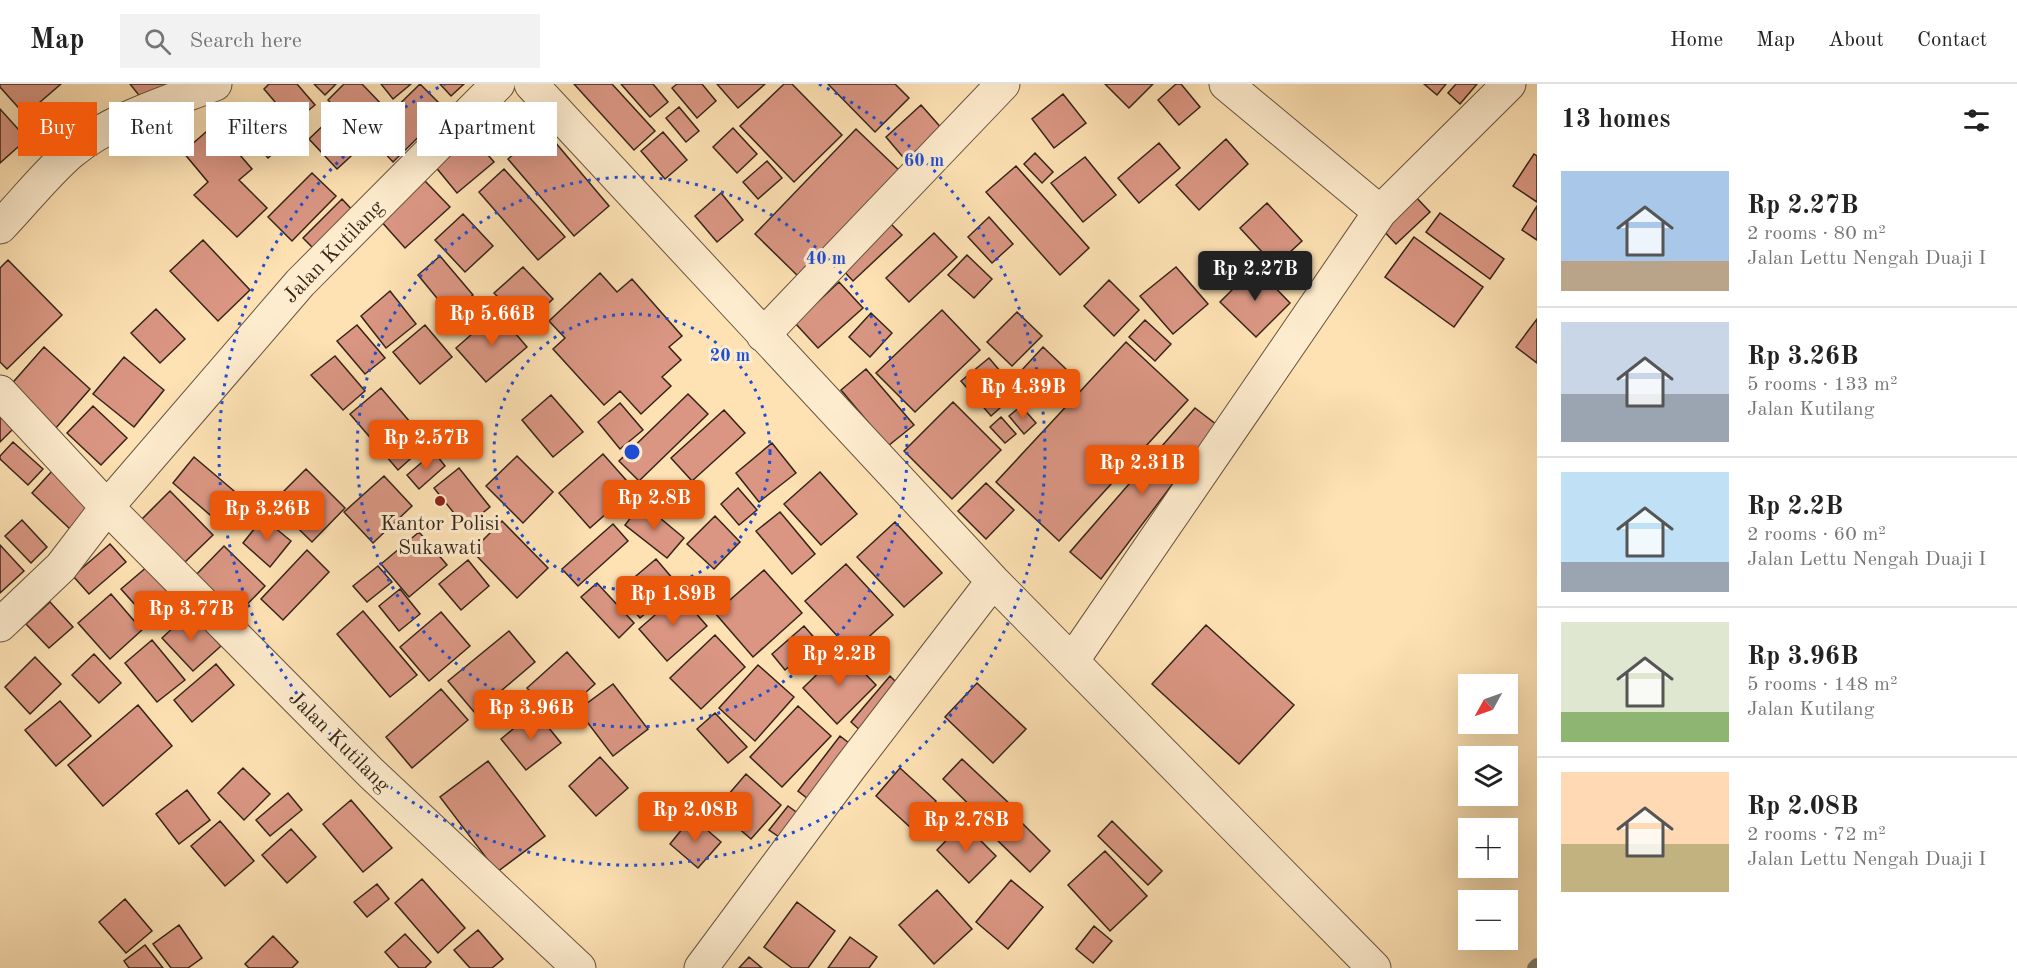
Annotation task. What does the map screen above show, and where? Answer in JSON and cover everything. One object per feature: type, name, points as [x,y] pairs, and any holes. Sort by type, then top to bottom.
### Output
[{"type":"street","points":[[0,227],[70,154],[98,134],[136,115],[215,84]]},
{"type":"street","name":"Jalan Kutilang","points":[[0,625],[61,567],[107,507],[300,283],[498,84]]},
{"type":"street","points":[[531,84],[993,581],[1367,962]]},
{"type":"street","points":[[763,335],[1004,84]]},
{"type":"street","points":[[1226,84],[1380,212]]},
{"type":"street","points":[[1072,661],[1380,212],[1509,84]]},
{"type":"street","points":[[0,392],[107,507]]},
{"type":"street","name":"Jalan Kutilang","points":[[107,507],[371,773],[579,968]]},
{"type":"street","points":[[701,968],[993,581]]},
{"type":"building","points":[[0,84],[61,84],[40,102],[18,102],[18,107],[0,87]]},
{"type":"building","points":[[130,84],[164,84],[166,86],[148,102],[144,102]]},
{"type":"building","points":[[269,84],[297,84],[315,105],[309,110],[309,102],[275,102],[264,89]]},
{"type":"building","points":[[314,84],[336,84],[325,95]]},
{"type":"building","points":[[344,84],[362,84],[379,102],[330,102],[328,100]]},
{"type":"building","points":[[381,84],[411,84],[393,99]]},
{"type":"building","points":[[420,84],[438,102],[417,102],[417,138],[405,150],[405,102],[402,102]]},
{"type":"building","points":[[440,84],[464,84],[451,96]]},
{"type":"building","points":[[574,84],[612,84],[655,131],[634,150]]},
{"type":"building","points":[[621,84],[653,84],[668,102],[650,117]]},
{"type":"building","points":[[677,84],[702,84],[716,101],[697,118],[672,88]]},
{"type":"building","points":[[717,84],[765,84],[738,108]]},
{"type":"building","points":[[784,84],[792,84],[842,135],[794,182],[740,126]]},
{"type":"building","points":[[828,84],[895,84],[909,98],[875,132]]},
{"type":"building","points":[[1105,84],[1153,84],[1129,108]]},
{"type":"building","points":[[1176,84],[1181,84],[1200,107],[1179,125],[1158,100]]},
{"type":"building","points":[[1424,84],[1446,84],[1437,95]]},
{"type":"building","points":[[1456,84],[1477,84],[1460,104],[1448,93]]},
{"type":"building","points":[[1063,94],[1086,123],[1054,148],[1032,119]]},
{"type":"building","points":[[921,105],[944,131],[908,163],[886,137]]},
{"type":"building","points":[[679,107],[699,131],[686,142],[666,118]]},
{"type":"building","points":[[0,109],[18,129],[18,147],[0,163]]},
{"type":"building","points":[[321,128],[321,152],[309,139]]},
{"type":"building","points":[[733,128],[757,154],[737,173],[713,147]]},
{"type":"building","points":[[856,129],[903,174],[801,279],[755,234]]},
{"type":"building","points":[[206,132],[206,156],[241,156],[252,169],[239,180],[267,208],[237,237],[194,195],[208,182],[186,156],[194,156],[194,142]]},
{"type":"building","points":[[663,132],[687,160],[665,179],[641,151]]},
{"type":"building","points":[[1226,139],[1248,164],[1199,210],[1176,185]]},
{"type":"building","points":[[1159,143],[1180,168],[1139,203],[1118,178]]},
{"type":"building","points":[[557,144],[609,206],[574,236],[508,159],[512,156],[557,156]]},
{"type":"building","points":[[1035,153],[1053,172],[1042,183],[1024,164]]},
{"type":"building","points":[[1534,154],[1537,156],[1537,202],[1513,186]]},
{"type":"building","points":[[325,156],[351,156],[337,169]]},
{"type":"building","points":[[387,156],[399,156],[393,162]]},
{"type":"building","points":[[444,156],[489,156],[494,162],[457,193],[434,165]]},
{"type":"building","points":[[1085,157],[1116,195],[1083,222],[1051,183]]},
{"type":"building","points":[[767,161],[782,178],[758,199],[743,182]]},
{"type":"building","points":[[1016,166],[1089,248],[1060,275],[986,192]]},
{"type":"building","points":[[504,169],[565,237],[538,260],[479,192]]},
{"type":"building","points":[[312,173],[336,196],[292,241],[268,217]]},
{"type":"building","points":[[425,181],[450,207],[405,248],[380,220]]},
{"type":"building","points":[[721,193],[743,220],[717,242],[695,216]]},
{"type":"building","points":[[1412,193],[1430,212],[1396,244],[1378,225]]},
{"type":"building","points":[[342,199],[356,214],[317,252],[303,238]]},
{"type":"building","points":[[1267,203],[1302,241],[1275,266],[1240,228]]},
{"type":"building","points":[[1537,206],[1537,240],[1522,230]]},
{"type":"building","points":[[1440,213],[1504,259],[1490,279],[1426,232]]},
{"type":"building","points":[[463,214],[493,246],[465,272],[435,240]]},
{"type":"building","points":[[989,217],[1013,244],[992,263],[968,237]]},
{"type":"building","points":[[886,219],[902,235],[853,281],[838,265]]},
{"type":"building","points":[[934,233],[957,257],[909,302],[886,278]]},
{"type":"building","points":[[1414,237],[1483,287],[1454,327],[1385,277]]},
{"type":"building","points":[[203,240],[250,290],[218,321],[170,271]]},
{"type":"building","points":[[967,255],[992,279],[974,298],[948,275]]},
{"type":"building","points":[[440,256],[473,295],[450,314],[418,275]]},
{"type":"building","points":[[8,260],[62,315],[7,369],[0,362],[0,268]]},
{"type":"building","points":[[523,267],[553,299],[525,325],[494,293]]},
{"type":"building","points":[[1176,267],[1208,304],[1173,334],[1140,296]]},
{"type":"building","points":[[1255,267],[1290,303],[1256,337],[1220,302]]},
{"type":"building","points":[[600,273],[617,292],[632,279],[682,336],[669,347],[681,360],[662,377],[671,386],[641,414],[620,391],[604,405],[553,349],[565,338],[549,321]]},
{"type":"building","points":[[1109,280],[1139,310],[1114,336],[1084,306]]},
{"type":"building","points":[[839,282],[863,308],[818,348],[795,323]]},
{"type":"building","points":[[390,291],[416,324],[386,348],[361,316]]},
{"type":"building","points":[[156,309],[185,339],[160,363],[131,333]]},
{"type":"building","points":[[942,310],[980,350],[915,412],[876,373]]},
{"type":"building","points":[[497,312],[527,347],[486,382],[456,348]]},
{"type":"building","points":[[1017,312],[1042,336],[1012,366],[987,342]]},
{"type":"building","points":[[871,313],[892,333],[870,357],[849,337]]},
{"type":"building","points":[[1537,319],[1537,363],[1516,347]]},
{"type":"building","points":[[1145,320],[1171,344],[1155,361],[1129,337]]},
{"type":"building","points":[[357,325],[385,358],[365,374],[337,341]]},
{"type":"building","points":[[425,325],[452,357],[420,384],[393,352]]},
{"type":"building","points":[[1126,342],[1188,400],[1059,541],[996,482]]},
{"type":"building","points":[[44,347],[90,389],[55,429],[8,388]]},
{"type":"building","points":[[1043,347],[1067,370],[1044,394],[1021,371]]},
{"type":"building","points":[[335,356],[365,391],[343,410],[311,375]]},
{"type":"building","points":[[124,357],[164,390],[134,427],[93,394]]},
{"type":"building","points":[[989,358],[1018,392],[991,416],[961,381]]},
{"type":"building","points":[[866,369],[914,425],[888,446],[841,390]]},
{"type":"building","points":[[381,388],[428,443],[398,470],[350,414]]},
{"type":"building","points":[[688,394],[708,414],[639,481],[619,461]]},
{"type":"building","points":[[551,395],[583,432],[553,457],[522,420]]},
{"type":"building","points":[[953,402],[1001,450],[952,499],[904,451]]},
{"type":"building","points":[[620,403],[643,430],[620,449],[598,422]]},
{"type":"building","points":[[93,406],[127,438],[101,465],[67,433]]},
{"type":"building","points":[[1021,406],[1036,423],[1024,434],[1009,416]]},
{"type":"building","points":[[1195,408],[1217,425],[1101,579],[1070,552]]},
{"type":"building","points":[[724,410],[745,433],[692,481],[671,458]]},
{"type":"building","points":[[0,413],[14,428],[0,442]]},
{"type":"building","points":[[1001,417],[1016,434],[1005,443],[990,427]]},
{"type":"building","points":[[13,442],[43,469],[28,485],[0,459],[0,456]]},
{"type":"building","points":[[772,443],[796,473],[759,502],[736,473]]},
{"type":"building","points":[[434,452],[445,466],[419,489],[407,475]]},
{"type":"building","points":[[603,454],[634,489],[590,528],[559,493]]},
{"type":"building","points":[[517,456],[553,492],[523,523],[486,486]]},
{"type":"building","points":[[194,457],[247,502],[224,527],[173,483]]},
{"type":"building","points":[[459,468],[490,507],[465,527],[434,488]]},
{"type":"building","points":[[306,469],[345,508],[312,542],[272,503]]},
{"type":"building","points":[[53,470],[91,506],[70,529],[32,493]]},
{"type":"building","points":[[820,472],[857,514],[821,545],[784,504]]},
{"type":"building","points":[[384,476],[412,506],[373,543],[344,512]]},
{"type":"building","points":[[986,483],[1014,510],[986,539],[958,511]]},
{"type":"building","points":[[738,488],[757,510],[739,525],[721,504]]},
{"type":"building","points":[[170,491],[213,535],[183,564],[140,521]]},
{"type":"building","points":[[642,503],[684,538],[667,558],[625,525]]},
{"type":"building","points":[[780,512],[815,554],[792,574],[756,531]]},
{"type":"building","points":[[715,516],[740,542],[714,569],[687,544]]},
{"type":"building","points":[[263,518],[291,541],[270,567],[243,543]]},
{"type":"building","points":[[22,520],[47,547],[31,563],[5,536]]},
{"type":"building","points":[[502,521],[548,568],[517,598],[472,551]]},
{"type":"building","points":[[895,522],[942,573],[904,607],[857,557]]},
{"type":"building","points":[[613,524],[628,541],[578,586],[562,569]]},
{"type":"building","points":[[419,532],[447,565],[409,597],[381,564]]},
{"type":"building","points":[[110,544],[126,562],[89,594],[73,576]]},
{"type":"building","points":[[0,545],[24,571],[0,593]]},
{"type":"building","points":[[224,546],[265,586],[233,619],[192,579]]},
{"type":"building","points":[[307,550],[329,572],[283,620],[261,599]]},
{"type":"building","points":[[656,559],[679,586],[640,618],[617,592]]},
{"type":"building","points":[[468,560],[489,586],[461,610],[439,584]]},
{"type":"building","points":[[846,564],[893,615],[852,652],[805,601]]},
{"type":"building","points":[[148,566],[181,603],[154,626],[121,589]]},
{"type":"building","points":[[378,566],[392,582],[367,602],[353,586]]},
{"type":"building","points":[[764,570],[802,613],[753,657],[715,613]]},
{"type":"building","points":[[597,583],[634,623],[619,638],[581,597]]},
{"type":"building","points":[[400,589],[420,614],[399,631],[379,606]]},
{"type":"building","points":[[111,594],[142,630],[110,659],[78,623]]},
{"type":"building","points":[[679,594],[707,626],[667,661],[639,629]]},
{"type":"building","points":[[50,602],[73,627],[49,648],[26,624]]},
{"type":"building","points":[[363,611],[417,675],[390,697],[337,634]]},
{"type":"building","points":[[190,612],[221,646],[193,671],[162,638]]},
{"type":"building","points":[[441,612],[470,646],[429,681],[400,647]]},
{"type":"building","points":[[1206,625],[1294,705],[1239,764],[1152,684]]},
{"type":"building","points":[[804,626],[818,642],[785,670],[772,654]]},
{"type":"building","points":[[509,631],[535,662],[475,713],[448,681]]},
{"type":"building","points":[[715,635],[745,667],[701,709],[670,678]]},
{"type":"building","points":[[152,640],[185,680],[157,702],[125,663]]},
{"type":"building","points":[[842,650],[876,685],[837,724],[803,688]]},
{"type":"building","points":[[567,652],[595,684],[555,720],[527,688]]},
{"type":"building","points":[[94,654],[121,683],[99,703],[72,675]]},
{"type":"building","points":[[35,657],[61,684],[30,714],[5,687]]},
{"type":"building","points":[[216,664],[234,685],[192,722],[174,700]]},
{"type":"building","points":[[758,665],[794,697],[755,741],[719,708]]},
{"type":"building","points":[[890,676],[901,687],[863,733],[851,722]]},
{"type":"building","points":[[977,683],[1026,729],[993,763],[945,717]]},
{"type":"building","points":[[613,684],[648,729],[613,756],[578,710]]},
{"type":"building","points":[[441,689],[468,720],[412,768],[386,737]]},
{"type":"building","points":[[60,701],[91,736],[56,766],[25,730]]},
{"type":"building","points":[[138,705],[172,746],[103,806],[68,765]]},
{"type":"building","points":[[798,706],[831,736],[782,787],[750,757]]},
{"type":"building","points":[[535,711],[561,743],[526,770],[501,739]]},
{"type":"building","points":[[715,713],[747,747],[728,763],[697,729]]},
{"type":"building","points":[[840,736],[854,747],[812,802],[798,791]]},
{"type":"building","points":[[600,757],[628,788],[596,816],[569,786]]},
{"type":"building","points":[[962,759],[1012,806],[992,827],[943,779]]},
{"type":"building","points":[[488,761],[545,836],[497,872],[440,797]]},
{"type":"building","points":[[243,768],[270,794],[244,820],[218,793]]},
{"type":"building","points":[[900,768],[936,801],[911,828],[876,796]]},
{"type":"building","points":[[746,774],[781,805],[751,839],[716,809]]},
{"type":"building","points":[[187,790],[210,820],[179,844],[156,814]]},
{"type":"building","points":[[288,793],[302,810],[270,836],[256,820]]},
{"type":"building","points":[[351,800],[392,848],[363,872],[323,824]]},
{"type":"building","points":[[788,806],[803,817],[785,841],[769,830]]},
{"type":"building","points":[[1015,816],[1050,851],[1030,872],[994,837]]},
{"type":"building","points":[[692,817],[721,842],[698,868],[670,844]]},
{"type":"building","points":[[220,821],[254,861],[225,886],[191,846]]},
{"type":"building","points":[[1112,821],[1162,871],[1148,885],[1098,836]]},
{"type":"building","points":[[963,823],[996,856],[969,883],[937,850]]},
{"type":"building","points":[[291,829],[316,857],[287,883],[262,855]]},
{"type":"building","points":[[1105,851],[1147,896],[1110,931],[1068,885]]},
{"type":"building","points":[[422,879],[465,928],[438,953],[395,903]]},
{"type":"building","points":[[1011,880],[1043,907],[1008,949],[976,922]]},
{"type":"building","points":[[377,884],[389,899],[367,917],[354,902]]},
{"type":"building","points":[[937,890],[972,929],[934,964],[899,925]]},
{"type":"building","points":[[125,899],[152,931],[126,953],[99,922]]},
{"type":"building","points":[[797,902],[835,931],[808,968],[792,968],[764,947]]},
{"type":"building","points":[[179,925],[202,958],[188,968],[171,968],[153,944]]},
{"type":"building","points":[[1094,926],[1112,941],[1093,963],[1076,949]]},
{"type":"building","points":[[478,930],[503,959],[492,968],[470,968],[454,950]]},
{"type":"building","points":[[405,934],[431,962],[425,968],[399,968],[385,952]]},
{"type":"building","points":[[273,936],[298,962],[292,968],[249,968],[245,964]]},
{"type":"building","points":[[850,937],[877,957],[869,968],[828,968]]},
{"type":"building","points":[[145,945],[163,968],[129,968],[124,961]]},
{"type":"building","points":[[749,957],[762,968],[739,968]]},
{"type":"waterway","points":[[1534,968],[1537,965]]},
{"type":"place","name":"Kantor Polisi Sukawati","points":[[440,501]]}]
